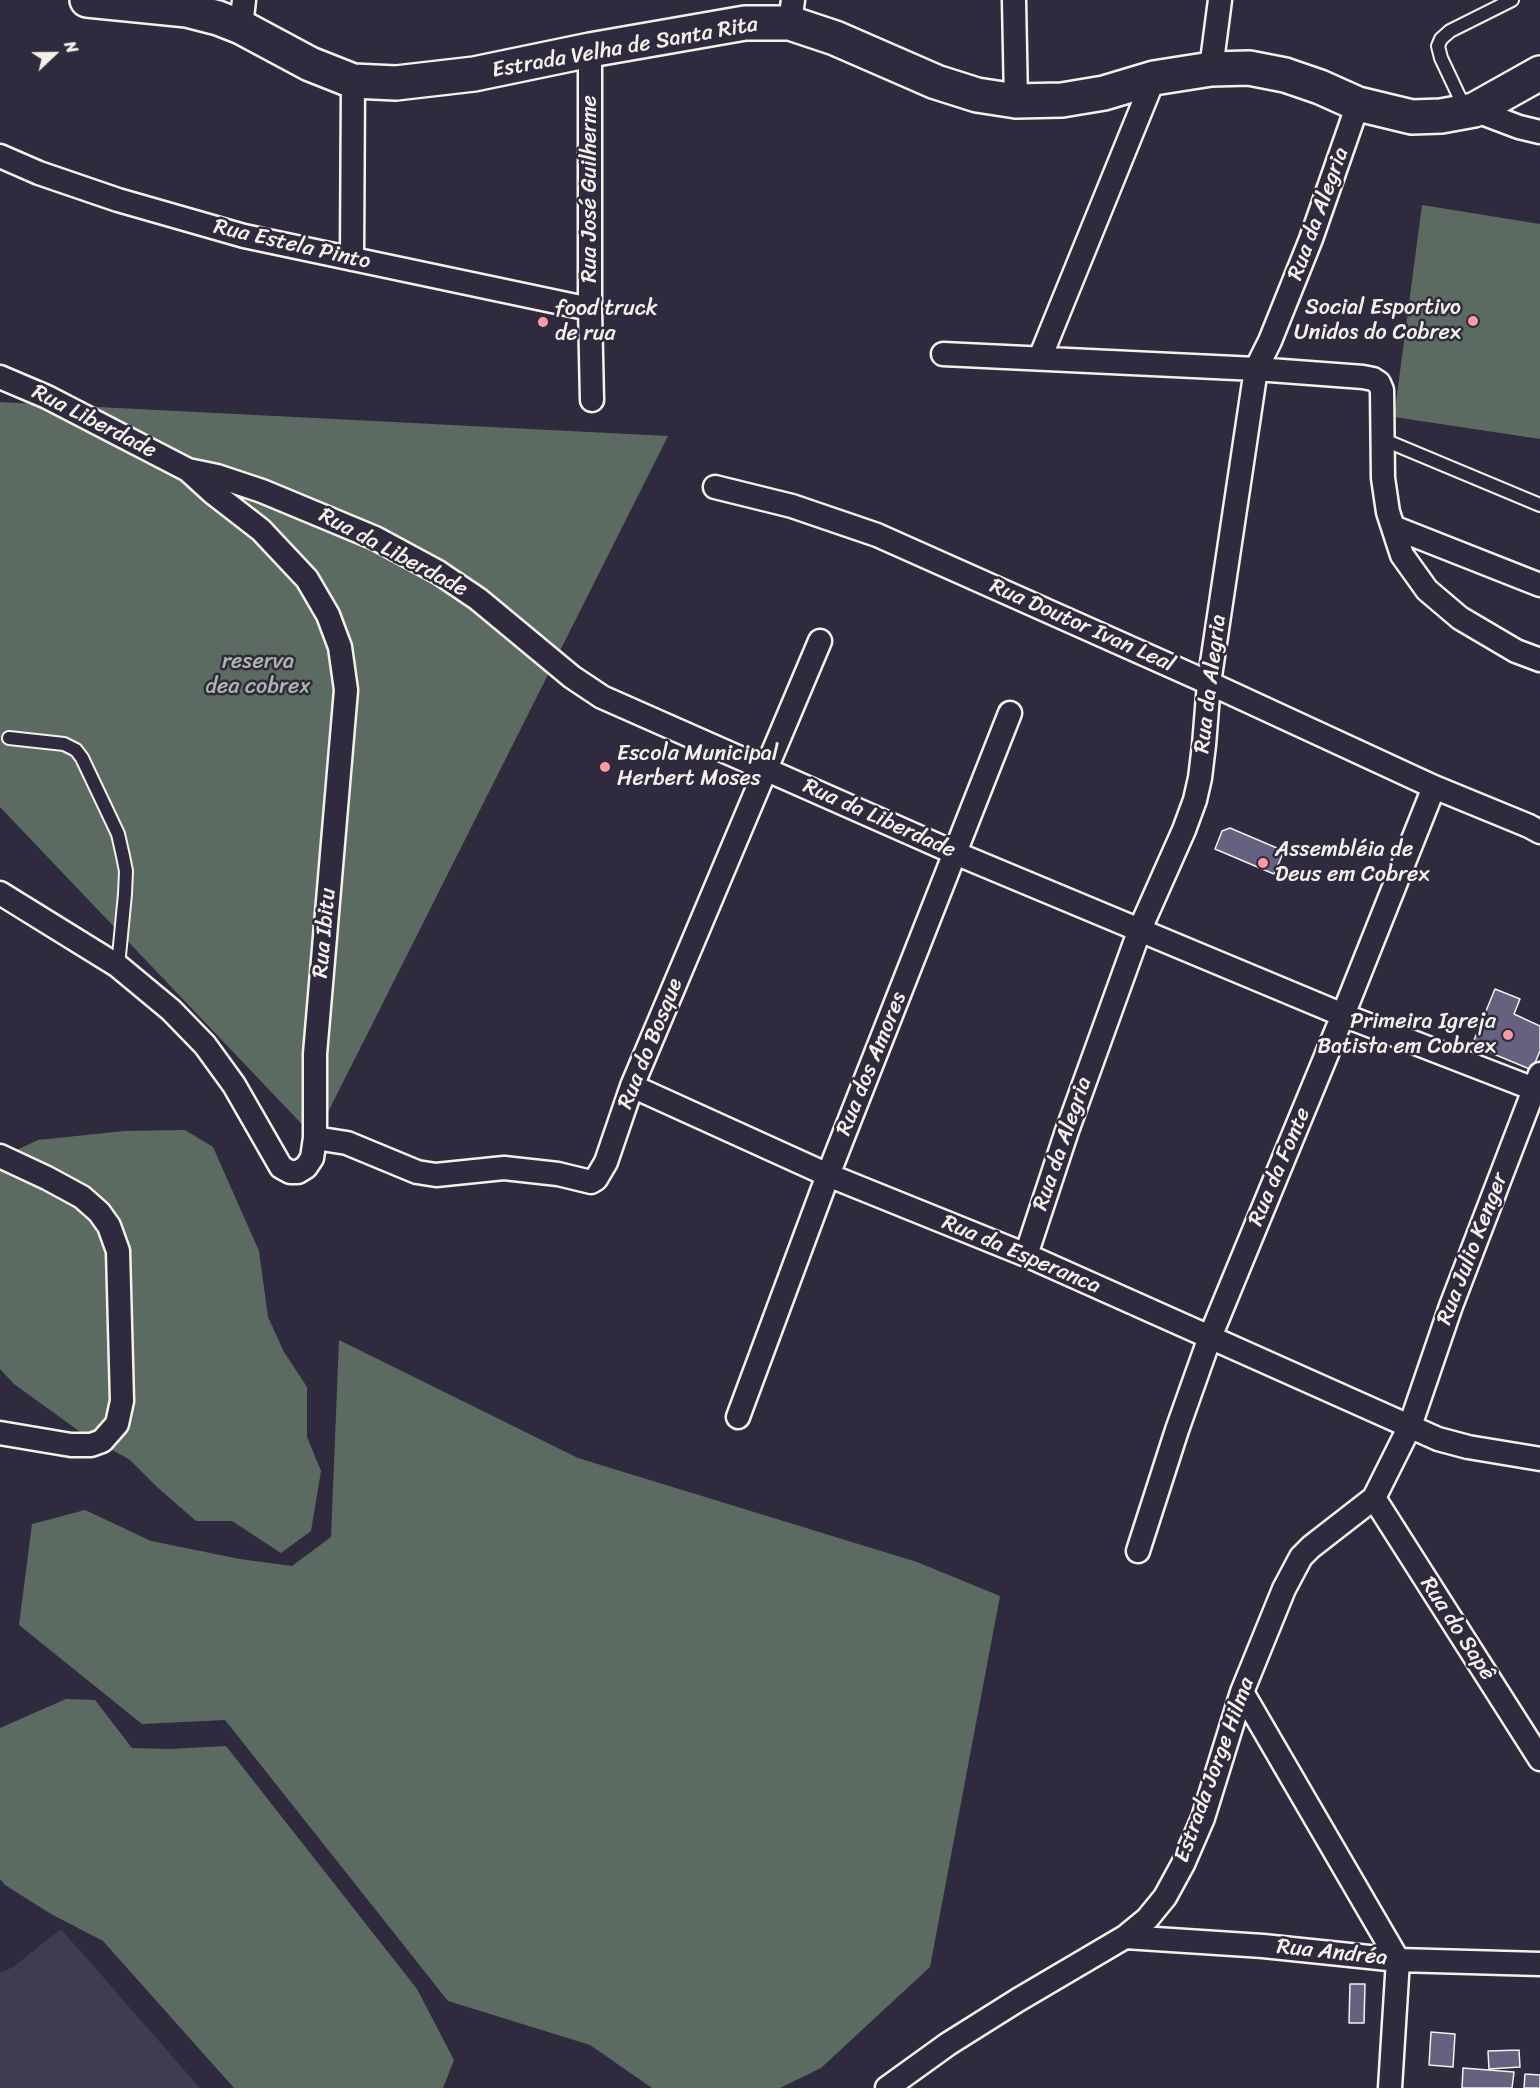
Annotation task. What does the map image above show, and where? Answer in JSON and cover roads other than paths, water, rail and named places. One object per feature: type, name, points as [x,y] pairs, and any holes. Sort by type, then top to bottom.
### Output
[{"type":"street","name":"Estrada Velha de Santa Rita","points":[[87,0],[187,10],[219,18],[243,13],[309,64],[353,81],[396,83],[433,80],[745,23],[791,11],[835,38],[936,82],[977,95],[1016,101],[1072,98],[1104,93],[1154,78],[1211,69],[1248,68],[1285,75],[1358,104],[1412,117],[1441,116],[1470,111],[1540,73]]},
{"type":"street","points":[[1014,0],[1016,101]]},
{"type":"street","points":[[1211,69],[1220,0]]},
{"type":"street","name":"Rua José Guilherme","points":[[590,50],[592,400]]},
{"type":"street","points":[[1040,358],[1154,78]]},
{"type":"street","points":[[352,259],[353,81]]},
{"type":"street","name":"Rua da Alegria","points":[[1026,1255],[1066,1131],[1140,929],[1195,800],[1203,756],[1209,683],[1256,369],[1277,324],[1311,239],[1358,104]]},
{"type":"street","points":[[1470,111],[1540,132]]},
{"type":"street","name":"Rua Estela Pinto","points":[[0,156],[39,173],[118,200],[244,236],[590,309]]},
{"type":"street","points":[[943,354],[1256,369],[1373,379],[1379,383],[1382,390],[1383,478],[1388,512],[1402,555],[1427,590],[1460,618],[1516,651],[1540,660]]},
{"type":"street","name":"Rua Liberdade","points":[[0,377],[47,397],[188,470]]},
{"type":"street","name":"Rua da Liberdade","points":[[188,470],[262,490],[375,538],[438,572],[478,599],[572,677],[602,697],[955,853],[1343,1015],[1537,1081]]},
{"type":"street","name":"Rua Ibitu","points":[[118,966],[171,1010],[205,1045],[234,1085],[281,1167],[290,1172],[298,1172],[306,1167],[312,1158],[315,1138],[315,1054],[346,690],[340,647],[328,615],[307,579],[261,530],[188,470]]},
{"type":"street","name":"Rua Doutor Ivan Leal","points":[[715,487],[792,506],[877,535],[1209,683],[1434,787],[1540,832]]},
{"type":"street","points":[[1393,527],[1540,585]]},
{"type":"street","name":"Rua do Bosque","points":[[315,1138],[347,1143],[417,1172],[436,1175],[504,1168],[558,1174],[591,1182],[601,1173],[632,1086],[820,641]]},
{"type":"street","name":"Rua dos Amores","points":[[738,1417],[828,1175],[1010,713]]},
{"type":"street","name":"Rua da Fonte","points":[[1138,1551],[1210,1337],[1434,787]]},
{"type":"street","points":[[0,893],[118,966]]},
{"type":"street","name":"Rua Julio Kenger","points":[[1410,1426],[1451,1306],[1537,1081]]},
{"type":"street","name":"Rua da Esperanca","points":[[632,1086],[828,1175],[1026,1255],[1448,1442],[1540,1460]]},
{"type":"street","points":[[0,1156],[82,1197],[99,1212],[109,1226],[118,1251],[122,1401],[117,1424],[102,1441],[91,1445],[71,1445],[0,1433]]},
{"type":"street","name":"Estrada Jorge Hilma","points":[[887,2088],[958,2037],[1125,1937],[1147,1919],[1165,1897],[1183,1864],[1203,1818],[1242,1692],[1284,1589],[1301,1557],[1374,1498],[1410,1426]]},
{"type":"street","name":"Rua do Sapê","points":[[1374,1498],[1540,1759]]},
{"type":"street","points":[[1242,1692],[1398,1960],[1390,2088]]},
{"type":"street","name":"Rua Andréa","points":[[1125,1937],[1263,1946],[1398,1960],[1540,1964]]},
{"type":"lane","points":[[1470,111],[1441,58],[1438,46],[1441,39],[1450,31],[1512,0]]},
{"type":"lane","points":[[1382,439],[1540,505]]},
{"type":"lane","points":[[9,738],[64,744],[76,750],[82,758],[118,834],[126,871],[118,966]]},
{"type":"place","name":"Social Esportivo Unidos do Cobrex","points":[[1473,321]]},
{"type":"place","name":"food truck de rua","points":[[543,322]]},
{"type":"place","name":"Escola Municipal Herbert Moses","points":[[605,767]]},
{"type":"place","name":"Assembléia de Deus em Cobrex","points":[[1263,863]]},
{"type":"place","name":"Primeira Igreja Batista em Cobrex","points":[[1508,1035]]},
{"type":"park label","name":"reserva dea cobrex","points":[[258,674]]}]
